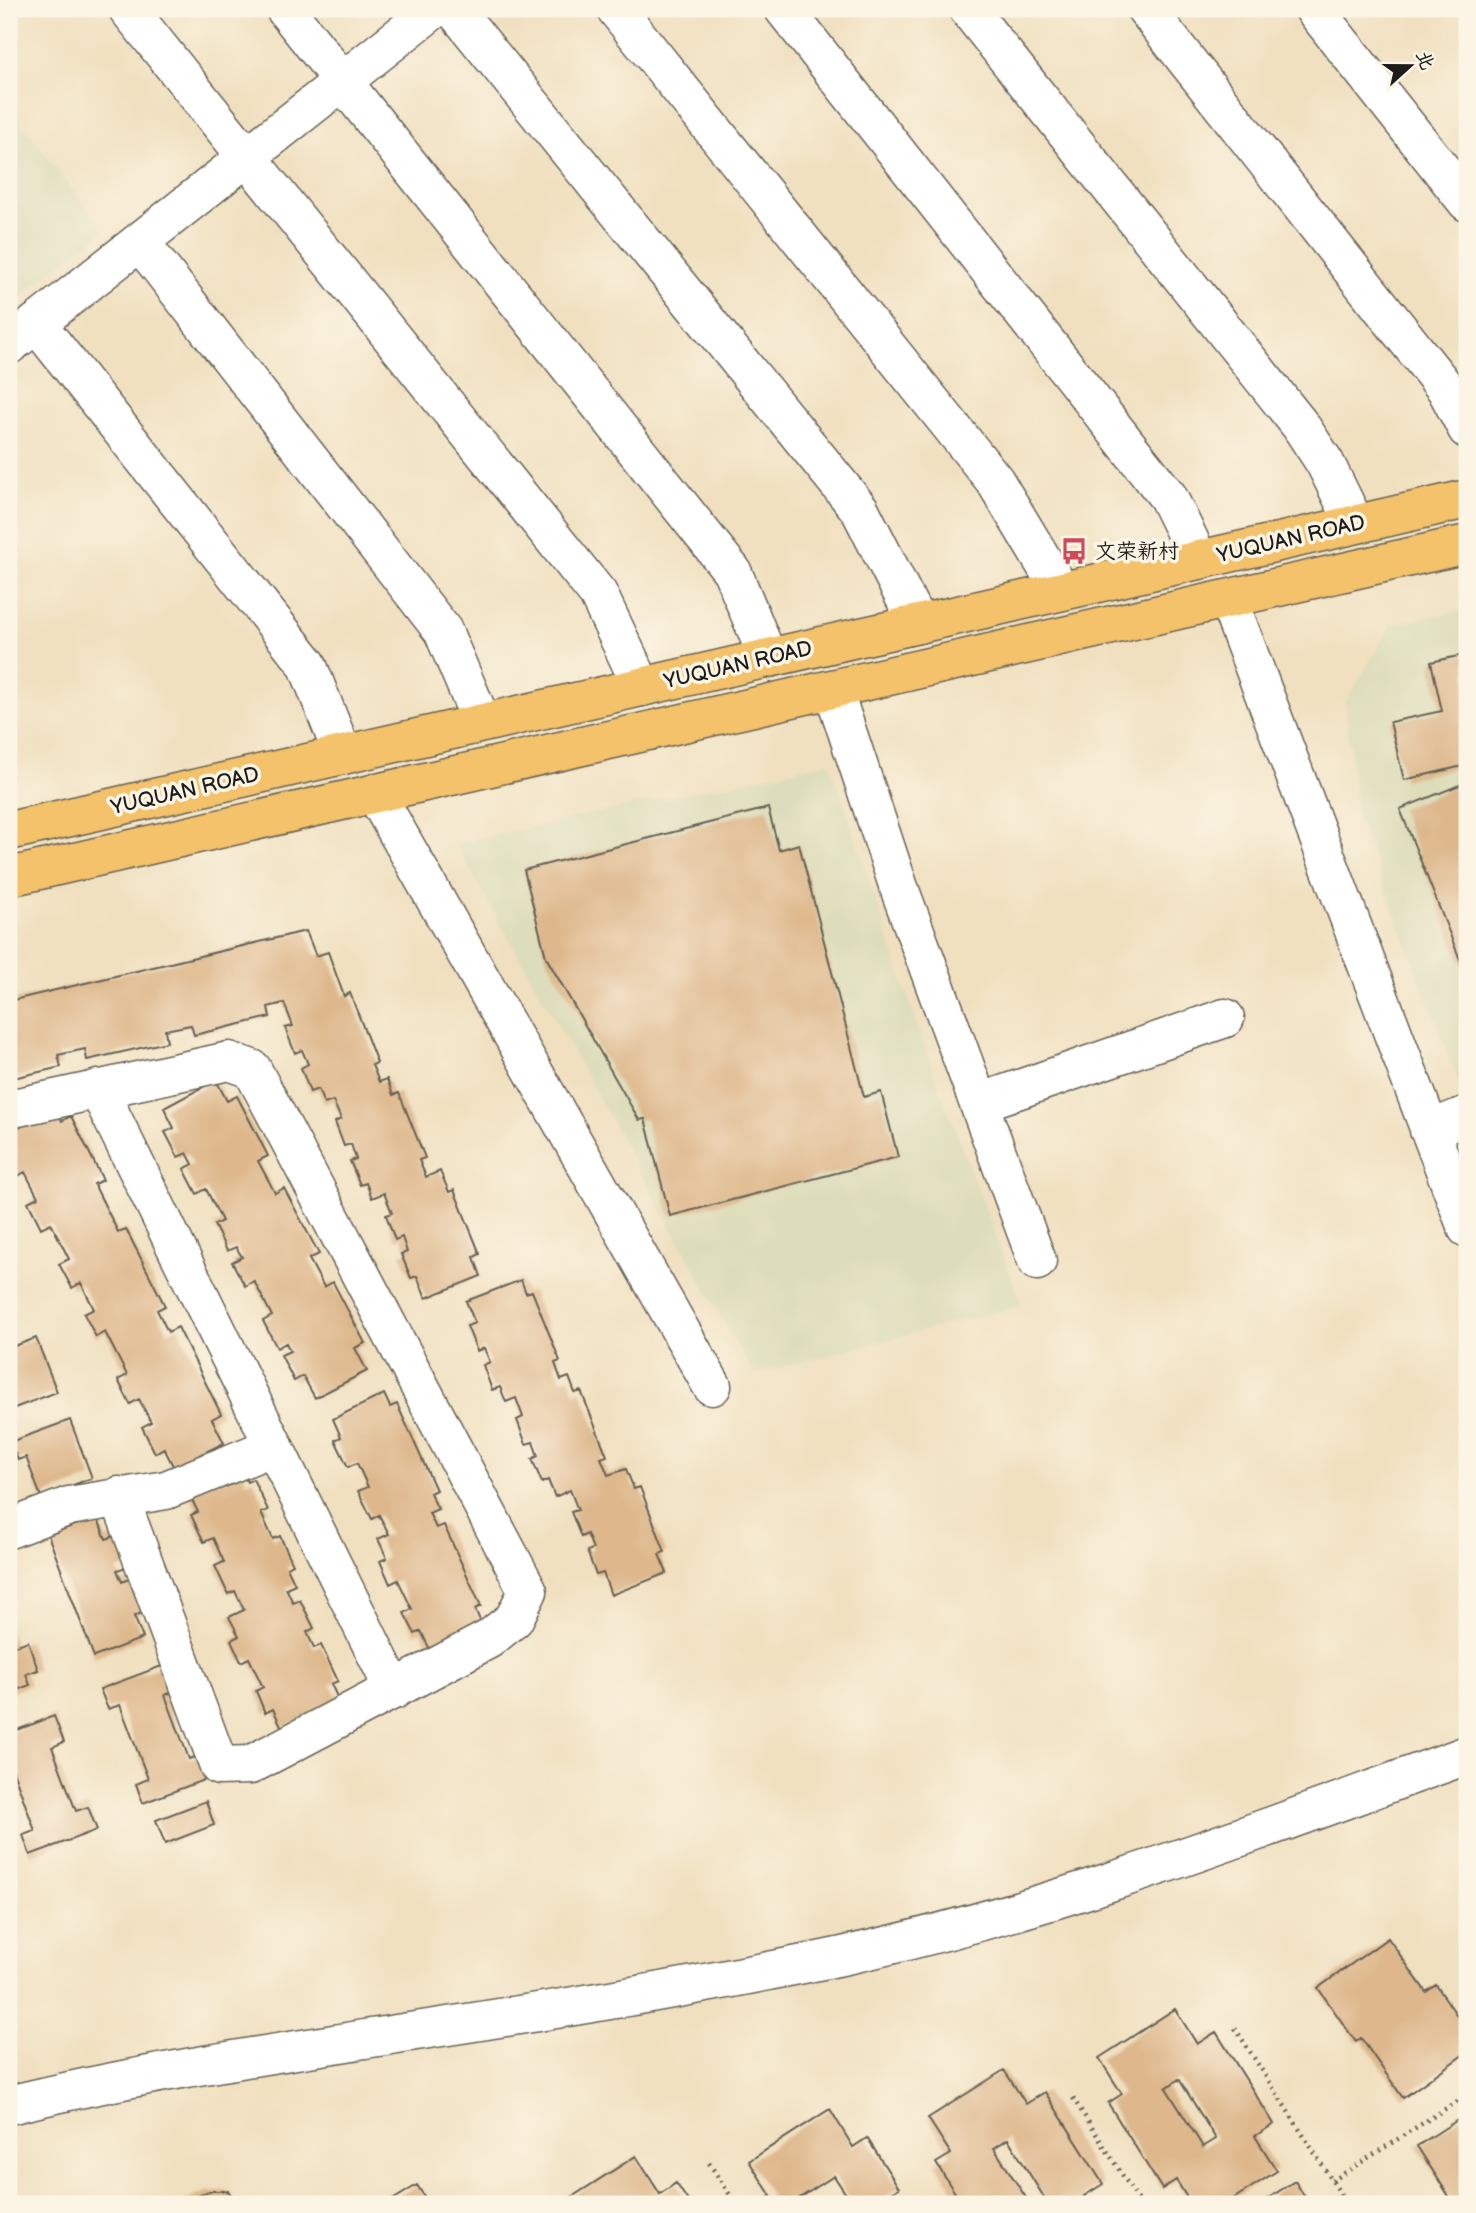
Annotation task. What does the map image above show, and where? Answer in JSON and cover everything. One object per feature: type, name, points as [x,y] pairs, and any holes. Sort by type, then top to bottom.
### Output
[{"type":"main road","name":"YUQUAN ROAD","points":[[9,831],[1467,499]]},
{"type":"main road","points":[[9,877],[1467,544]]},
{"type":"street","points":[[128,9],[598,594],[642,687]]},
{"type":"street","points":[[285,9],[732,571],[768,658]]},
{"type":"street","points":[[342,755],[307,664],[22,334],[435,9]]},
{"type":"street","points":[[454,9],[860,510],[918,624]]},
{"type":"street","points":[[616,9],[995,481],[1061,591]]},
{"type":"street","points":[[784,9],[1168,497],[1199,560]]},
{"type":"street","points":[[968,9],[1300,425],[1325,463],[1355,524]]},
{"type":"street","points":[[1146,9],[1447,389],[1467,429]]},
{"type":"street","points":[[1314,9],[1467,202]]},
{"type":"street","points":[[139,242],[443,631],[482,723]]},
{"type":"street","points":[[1228,599],[1467,1228]]},
{"type":"street","points":[[833,689],[898,885],[1037,1261]]},
{"type":"street","points":[[375,793],[712,1386]]},
{"type":"street","points":[[979,1103],[1225,1018]]},
{"type":"street","points":[[9,1109],[229,1060],[252,1069],[528,1591],[514,1619],[503,1630],[250,1765],[219,1766],[119,1496]]},
{"type":"street","points":[[98,1089],[394,1690]]},
{"type":"street","points":[[1429,1130],[1467,1115]]},
{"type":"street","points":[[9,1529],[69,1506],[166,1490],[274,1446]]},
{"type":"street","points":[[9,2105],[173,2069],[536,2013],[846,1955],[1082,1891],[1467,1755]]},
{"type":"path","points":[[1235,2028],[1347,2204]]},
{"type":"path","points":[[1332,2182],[1467,2095]]},
{"type":"path","points":[[1073,2098],[1141,2204]]},
{"type":"path","points":[[709,2163],[736,2204]]},
{"type":"shaded area","points":[[9,108],[104,230],[9,305]]},
{"type":"shaded area","points":[[1467,609],[1467,1103],[1357,815],[1345,703],[1392,625]]},
{"type":"shaded area","points":[[830,762],[932,1069],[1022,1305],[754,1374],[456,844]]},
{"type":"building","points":[[1467,654],[1467,765],[1404,780],[1390,722],[1442,711],[1431,662]]},
{"type":"building","points":[[1462,784],[1467,796],[1467,977],[1400,809]]},
{"type":"building","points":[[768,808],[779,850],[799,844],[864,1097],[881,1092],[898,1157],[670,1216],[645,1119],[639,1120],[546,957],[524,870]]},
{"type":"building","points":[[306,931],[316,956],[328,952],[344,996],[350,993],[377,1063],[372,1065],[379,1082],[387,1079],[393,1095],[399,1093],[425,1158],[419,1160],[426,1177],[440,1171],[449,1192],[454,1190],[480,1254],[474,1257],[481,1276],[426,1298],[417,1276],[411,1278],[401,1254],[407,1252],[402,1237],[395,1240],[386,1215],[392,1213],[384,1193],[372,1198],[366,1183],[360,1185],[350,1161],[356,1159],[351,1144],[344,1146],[335,1122],[341,1119],[333,1101],[324,1104],[318,1089],[310,1092],[301,1068],[308,1064],[302,1050],[295,1053],[285,1028],[293,1026],[284,1003],[268,1007],[270,1017],[194,1035],[191,1025],[165,1030],[167,1042],[87,1060],[85,1049],[58,1055],[61,1067],[9,1079],[9,1001]]},
{"type":"building","points":[[216,1080],[227,1101],[237,1096],[268,1156],[258,1161],[275,1193],[284,1188],[319,1254],[309,1259],[324,1287],[333,1282],[365,1343],[355,1348],[367,1371],[315,1398],[303,1376],[294,1381],[281,1355],[290,1351],[286,1343],[277,1348],[263,1321],[272,1316],[254,1281],[245,1286],[232,1262],[242,1257],[236,1247],[227,1251],[214,1225],[222,1221],[206,1189],[197,1194],[184,1169],[193,1164],[187,1153],[178,1157],[165,1132],[174,1128],[164,1108]]},
{"type":"building","points":[[52,1102],[62,1121],[71,1116],[103,1180],[94,1184],[118,1232],[126,1229],[165,1306],[157,1310],[168,1332],[178,1327],[221,1414],[212,1419],[224,1443],[174,1468],[164,1448],[155,1453],[142,1427],[151,1422],[139,1399],[130,1404],[118,1380],[127,1375],[105,1332],[96,1337],[84,1314],[94,1309],[81,1283],[72,1288],[59,1264],[69,1259],[51,1223],[41,1228],[28,1202],[38,1197],[25,1172],[16,1177],[9,1163],[9,1152],[13,1149],[9,1140],[9,1124]]},
{"type":"building","points":[[521,1280],[526,1293],[532,1291],[560,1361],[555,1363],[561,1380],[569,1377],[575,1393],[581,1391],[607,1456],[601,1458],[608,1475],[626,1469],[634,1489],[640,1487],[665,1552],[659,1554],[667,1573],[611,1595],[603,1573],[596,1575],[587,1551],[593,1549],[587,1534],[581,1537],[571,1512],[578,1510],[570,1490],[555,1497],[548,1480],[542,1483],[532,1459],[538,1456],[533,1442],[526,1444],[517,1420],[523,1417],[516,1398],[506,1402],[500,1387],[492,1390],[483,1365],[490,1362],[484,1348],[477,1351],[467,1326],[475,1323],[466,1301]]},
{"type":"building","points":[[36,1338],[57,1392],[9,1410],[9,1348]]},
{"type":"building","points":[[384,1394],[390,1407],[397,1404],[436,1490],[430,1493],[438,1509],[429,1513],[436,1528],[444,1525],[481,1606],[475,1609],[482,1625],[430,1650],[421,1631],[415,1634],[404,1613],[412,1609],[398,1580],[390,1584],[380,1561],[387,1558],[378,1539],[389,1534],[379,1515],[372,1519],[358,1491],[368,1487],[357,1463],[348,1467],[335,1440],[341,1437],[333,1419]]},
{"type":"building","points":[[70,1420],[92,1478],[41,1497],[26,1457],[18,1460],[10,1442]]},
{"type":"building","points":[[241,1470],[247,1482],[253,1479],[268,1510],[261,1513],[273,1539],[280,1536],[293,1564],[287,1567],[295,1584],[286,1588],[293,1603],[300,1600],[314,1628],[307,1632],[314,1648],[321,1645],[338,1681],[331,1684],[339,1701],[282,1728],[273,1709],[265,1713],[256,1691],[263,1687],[249,1658],[241,1662],[231,1640],[239,1636],[229,1617],[244,1610],[235,1591],[228,1594],[215,1566],[224,1562],[213,1538],[204,1542],[191,1515],[198,1512],[189,1494]]},
{"type":"building","points":[[97,1517],[106,1539],[118,1535],[129,1566],[117,1570],[122,1582],[134,1577],[147,1611],[134,1616],[143,1638],[94,1657],[48,1535]]},
{"type":"building","points":[[9,1630],[15,1646],[28,1641],[38,1670],[26,1674],[30,1685],[9,1693]]},
{"type":"building","points":[[167,1664],[177,1690],[165,1695],[189,1759],[201,1755],[209,1778],[143,1803],[136,1784],[148,1779],[120,1705],[108,1709],[100,1689]]},
{"type":"building","points":[[54,1716],[64,1742],[52,1747],[76,1811],[88,1807],[97,1830],[30,1855],[23,1835],[35,1831],[9,1760],[9,1733]]},
{"type":"building","points":[[206,1801],[214,1825],[165,1844],[156,1820]]},
{"type":"building","points":[[1388,1938],[1426,1992],[1436,1985],[1467,2030],[1467,2052],[1403,2098],[1361,2038],[1356,2042],[1318,1988]]},
{"type":"building","points":[[1175,2009],[1197,2044],[1216,2032],[1274,2124],[1255,2136],[1277,2171],[1225,2204],[1191,2204],[1176,2180],[1162,2189],[1108,2103],[1122,2094],[1099,2058]],"holes":[[[1179,2079],[1216,2139],[1203,2147],[1166,2088]]]},
{"type":"building","points":[[1004,2070],[1026,2104],[1045,2092],[1103,2184],[1084,2196],[1089,2204],[1036,2204],[1045,2199],[1008,2139],[994,2148],[1030,2204],[962,2204],[936,2163],[951,2154],[928,2118]]},
{"type":"building","points":[[830,2109],[853,2147],[867,2138],[899,2188],[885,2197],[890,2204],[847,2204],[851,2202],[834,2176],[795,2201],[797,2204],[758,2204],[771,2196],[749,2161]]},
{"type":"building","points":[[1467,2114],[1467,2204],[1454,2204],[1417,2146]]},
{"type":"building","points":[[636,2156],[660,2194],[676,2183],[690,2204],[564,2202]]},
{"type":"building","points":[[1295,2181],[1309,2204],[1259,2204]]},
{"type":"building","points":[[417,2185],[429,2204],[386,2204]]},
{"type":"building","points":[[209,2191],[228,2191],[238,2204],[176,2204]]},
{"type":"place","name":"文荣新村","points":[[1074,551]]}]
